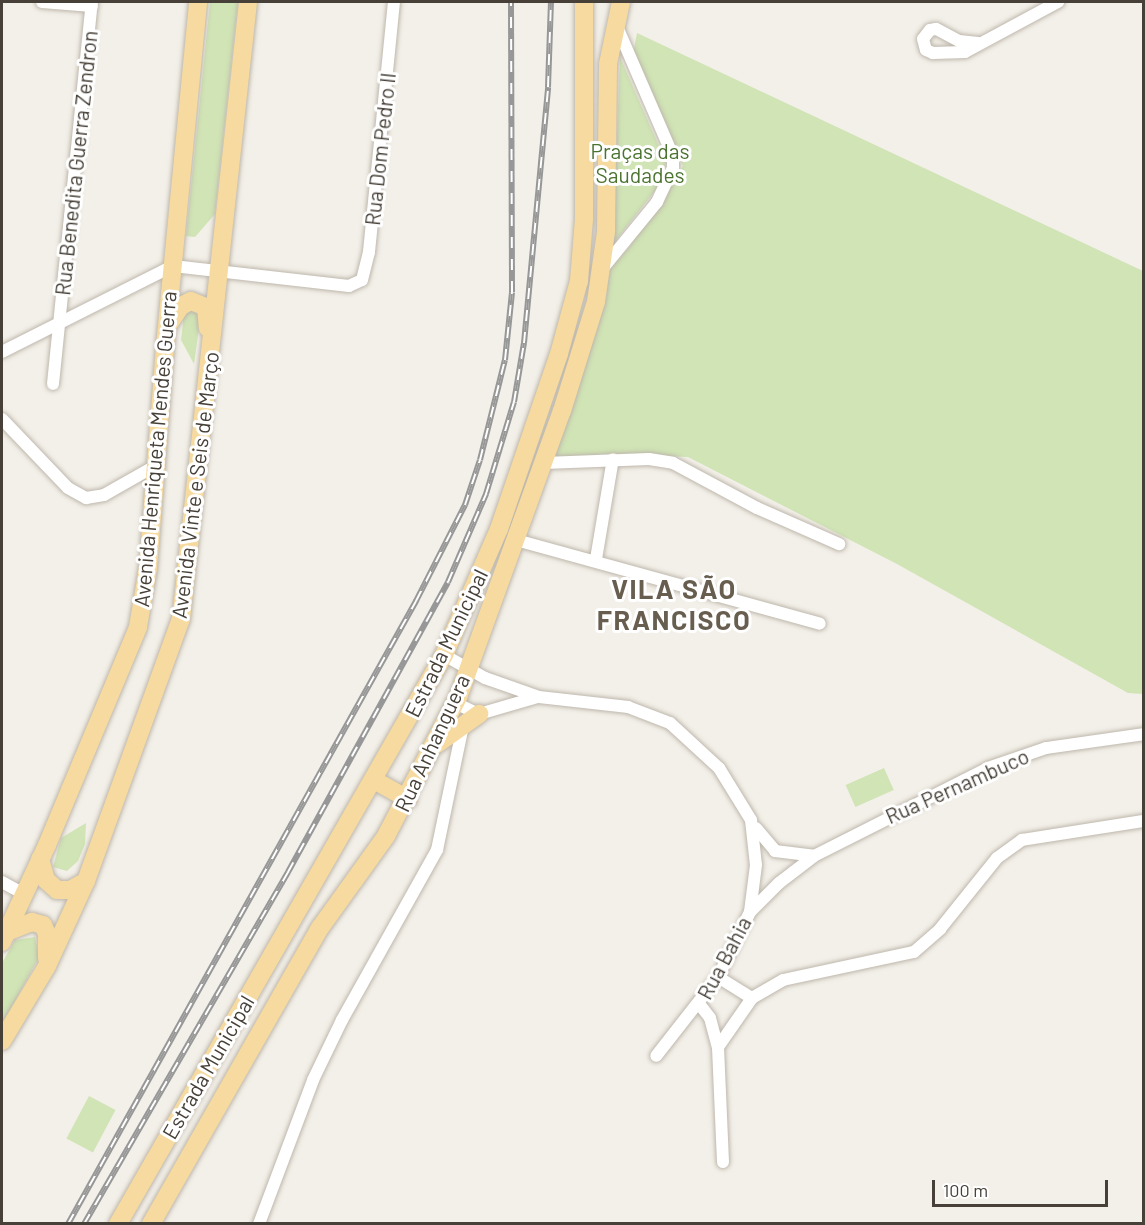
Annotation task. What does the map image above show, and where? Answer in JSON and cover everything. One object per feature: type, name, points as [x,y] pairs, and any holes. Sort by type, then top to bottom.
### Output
[{"type":"main road","name":"Avenida Henriqueta Mendes Guerra","points":[[4,937],[40,859],[138,627],[148,568],[166,327],[198,2]]},
{"type":"main road","name":"Avenida Vinte e Seis de Março","points":[[2,1041],[46,966],[86,881],[181,619],[248,2]]},
{"type":"main road","name":"Estrada Municipal","points":[[118,1224],[441,661],[499,529],[577,292],[584,219],[584,2]]},
{"type":"main road","name":"Rua Anhanguera","points":[[151,1224],[320,928],[386,836],[408,799],[457,699],[544,463],[586,341],[603,268],[608,64],[618,29],[621,2]]},
{"type":"main road","points":[[166,327],[184,303],[202,304],[207,312],[211,354]]},
{"type":"main road","points":[[441,661],[450,672],[457,699]]},
{"type":"main road","points":[[435,745],[479,714]]},
{"type":"main road","points":[[293,920],[314,897],[381,784],[402,743],[407,722]]},
{"type":"main road","points":[[381,784],[408,799]]},
{"type":"main road","points":[[40,859],[46,880],[57,890],[70,890],[86,881]]},
{"type":"main road","points":[[4,937],[32,922],[43,925],[48,944],[46,966]]},
{"type":"street","points":[[42,2],[92,4]]},
{"type":"street","name":"Rua Dom Pedro II","points":[[220,272],[349,286],[362,280],[369,252],[394,2]]},
{"type":"street","points":[[978,44],[1058,2]]},
{"type":"street","name":"Rua Benedita Guerra Zendron","points":[[53,384],[92,4]]},
{"type":"street","points":[[603,268],[657,202],[673,168],[673,156],[618,29]]},
{"type":"street","points":[[2,352],[173,266],[220,272]]},
{"type":"street","points":[[2,419],[68,488],[86,498],[104,495],[155,466]]},
{"type":"street","points":[[544,463],[613,459],[673,463],[757,508],[839,544]]},
{"type":"street","points":[[596,559],[613,459]]},
{"type":"street","points":[[516,540],[596,559],[820,624]]},
{"type":"street","points":[[441,661],[468,667],[485,678],[539,697]]},
{"type":"street","points":[[457,699],[479,714],[539,697]]},
{"type":"street","name":"Rua Bahia","points":[[539,697],[628,707],[670,723],[719,768],[751,820],[756,865],[750,912],[718,977],[699,1005],[657,1056]]},
{"type":"street","points":[[259,1224],[317,1071],[437,850],[463,726]]},
{"type":"street","name":"Rua Pernambuco","points":[[750,912],[779,883],[814,856],[1023,753],[1143,734]]},
{"type":"street","points":[[751,820],[775,851],[814,856]]},
{"type":"street","points":[[717,1047],[752,998],[783,980],[914,952],[940,929],[997,858],[1022,840],[1143,821]]},
{"type":"street","points":[[2,882],[24,894]]},
{"type":"street","points":[[718,977],[752,998]]},
{"type":"street","points":[[699,1005],[710,1018],[717,1047],[723,1162]]},
{"type":"green space","points":[[210,2],[238,2],[215,214],[195,237],[186,236]]},
{"type":"green space","points":[[637,33],[1143,271],[1143,694],[1128,693],[897,564],[688,457],[608,454],[551,459],[608,272],[630,246],[683,166],[633,54]]},
{"type":"green space","name":"Praças das Saudades","points":[[620,57],[666,162],[658,187],[613,244]]},
{"type":"green space","points":[[185,305],[201,314],[194,364],[181,340]]},
{"type":"green space","points":[[884,768],[894,790],[855,807],[846,785]]},
{"type":"green space","points":[[86,823],[85,844],[78,861],[67,871],[53,867],[61,838]]},
{"type":"green space","points":[[35,937],[39,957],[2,1025],[2,963],[15,940]]},
{"type":"green space","points":[[89,1096],[115,1110],[93,1152],[66,1138]]},
{"type":"railway","points":[[68,1224],[416,601],[465,505],[480,460],[505,360],[512,292],[511,2]]},
{"type":"railway","points":[[84,1224],[288,872],[448,582],[486,494],[514,402],[524,343],[548,87],[551,2]]},
{"type":"district","name":"VILA SÃO FRANCISCO","points":[[674,604]]}]
